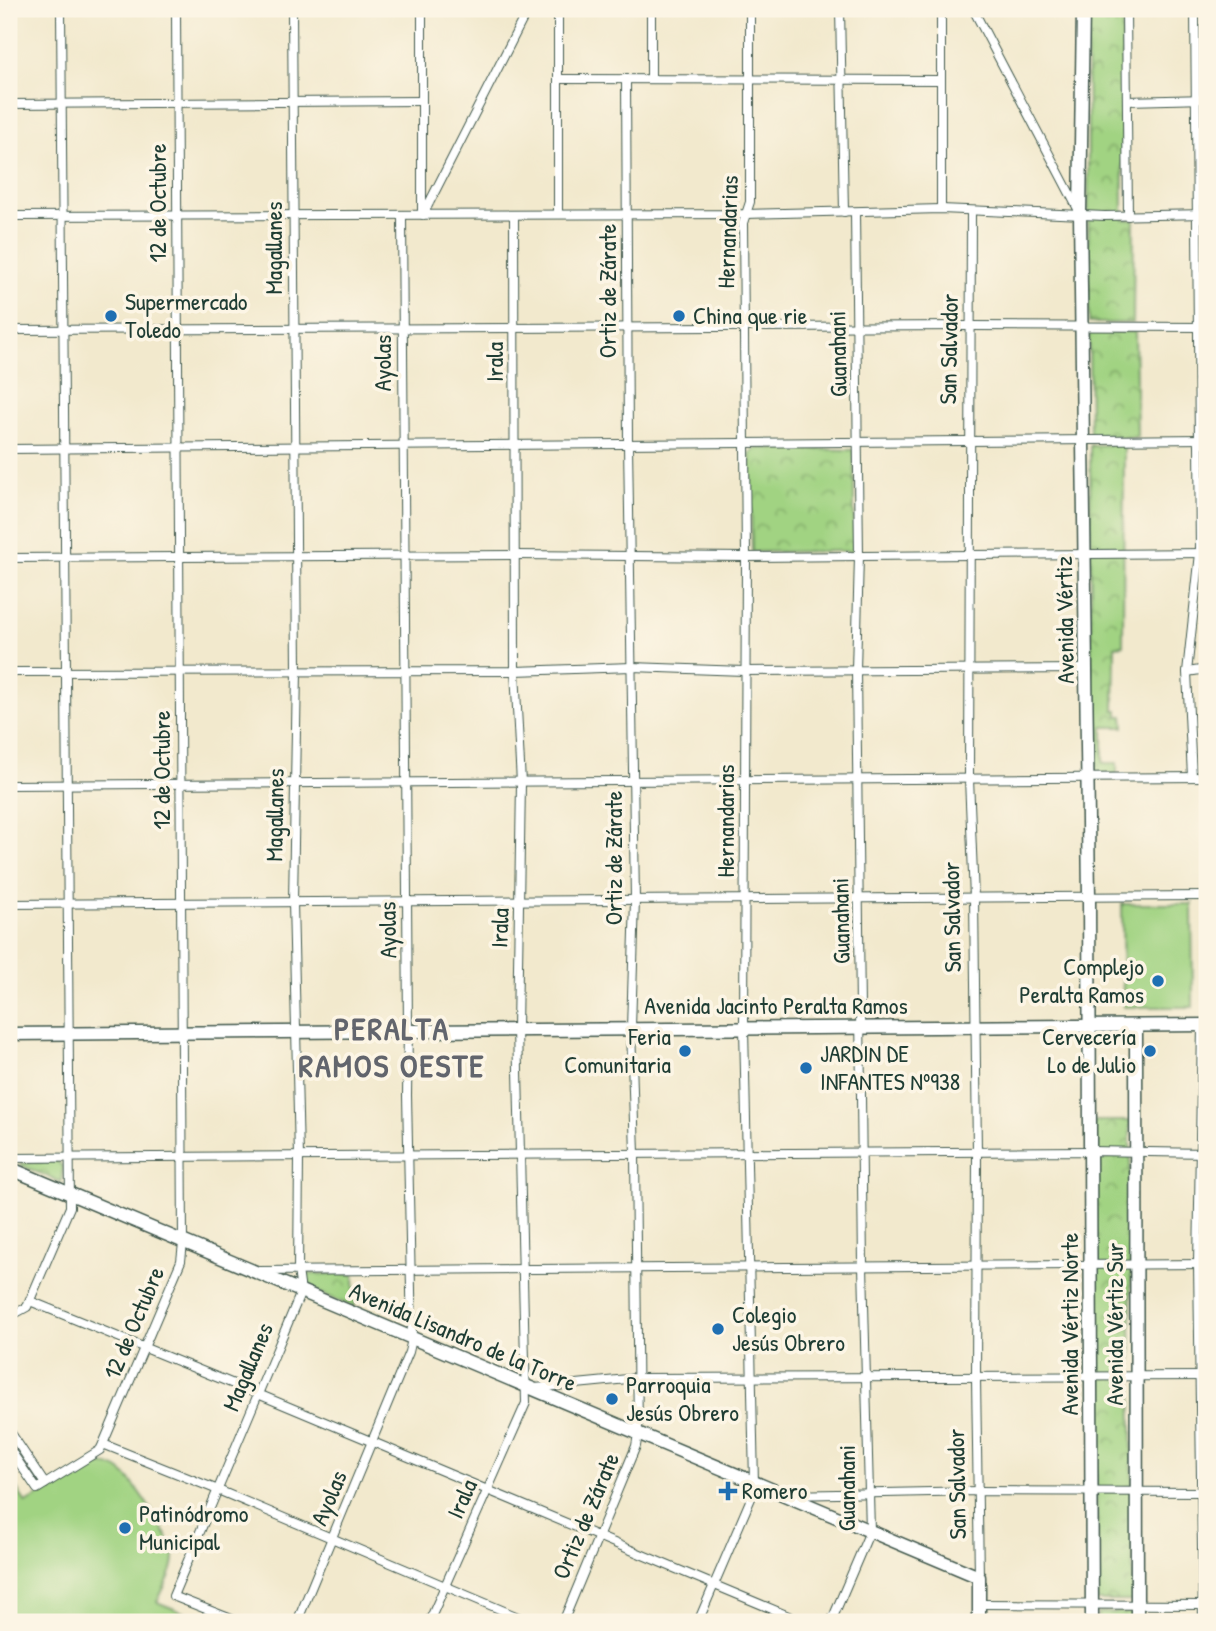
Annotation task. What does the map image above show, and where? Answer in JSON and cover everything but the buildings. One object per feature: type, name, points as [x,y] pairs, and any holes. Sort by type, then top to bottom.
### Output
[{"type":"street","points":[[9,1317],[27,1307],[70,1207],[61,9]]},
{"type":"street","name":"12 de Octubre","points":[[45,1484],[100,1450],[181,1261],[183,1242],[176,9]]},
{"type":"street","name":"Magallanes","points":[[239,1622],[173,1596],[301,1292],[298,1270],[299,1157],[293,902],[297,671],[292,9]]},
{"type":"street","points":[[422,9],[422,215]]},
{"type":"street","points":[[422,215],[528,9]]},
{"type":"street","points":[[558,9],[558,214]]},
{"type":"street","points":[[651,9],[651,79]]},
{"type":"street","name":"Hernandarias","points":[[698,1622],[752,1496],[754,1483],[744,1028],[746,327],[743,223],[750,202],[750,9]]},
{"type":"street","points":[[841,9],[844,212]]},
{"type":"street","points":[[941,9],[941,209]]},
{"type":"street","points":[[973,9],[1080,214]]},
{"type":"street","points":[[1080,214],[1083,9]]},
{"type":"street","points":[[1126,9],[1128,216]]},
{"type":"street","points":[[1192,777],[1187,672],[1204,553],[1203,439],[1197,327],[1195,9]]},
{"type":"street","points":[[558,79],[940,80]]},
{"type":"street","name":"Ortiz de Zárate","points":[[562,1622],[636,1446],[638,1434],[631,1028],[635,900],[626,79]]},
{"type":"street","points":[[1127,101],[1207,99]]},
{"type":"street","points":[[9,104],[422,101]]},
{"type":"street","points":[[9,216],[746,214],[941,209],[1128,216],[1207,214]]},
{"type":"street","name":"San Salvador","points":[[971,211],[968,442],[969,779],[974,898],[979,1622]]},
{"type":"street","name":"Guanahani","points":[[831,1622],[870,1531],[861,1154],[855,212]]},
{"type":"street","name":"Avenida Vértiz","points":[[1080,214],[1085,441],[1089,1026]]},
{"type":"street","name":"Ayolas","points":[[297,1622],[373,1442],[412,1339],[407,1095],[401,215]]},
{"type":"street","name":"Irala","points":[[429,1622],[526,1403],[528,1388],[522,1268],[517,1029],[521,783],[515,671],[513,215]]},
{"type":"street","points":[[9,330],[1207,327]]},
{"type":"street","points":[[9,449],[1203,439]]},
{"type":"street","points":[[9,558],[1204,553]]},
{"type":"street","points":[[9,672],[515,671],[632,667],[744,671],[1086,669]]},
{"type":"street","points":[[1187,672],[1207,669]]},
{"type":"street","points":[[9,785],[1207,777]]},
{"type":"street","points":[[9,904],[1207,896]]},
{"type":"street","points":[[1203,1622],[1205,1025]]},
{"type":"street","name":"Avenida Jacinto Peralta Ramos","points":[[9,1034],[1205,1025]]},
{"type":"street","name":"Avenida Vértiz Norte","points":[[1089,1026],[1092,1622]]},
{"type":"street","name":"Avenida Vértiz Sur","points":[[1136,1026],[1136,1622]]},
{"type":"street","points":[[9,1158],[1090,1151],[1204,1153]]},
{"type":"street","name":"Avenida Lisandro de la Torre","points":[[9,1168],[979,1577]]},
{"type":"street","points":[[250,1271],[1203,1264]]},
{"type":"street","points":[[30,1301],[803,1622]]},
{"type":"street","points":[[528,1388],[638,1378],[1204,1376]]},
{"type":"street","points":[[9,1430],[45,1484],[37,1489],[9,1448]]},
{"type":"street","points":[[103,1444],[530,1622]]},
{"type":"street","points":[[783,1495],[1205,1492]]},
{"type":"street","points":[[979,1604],[1205,1605]]},
{"type":"green space","points":[[1087,9],[1122,9],[1123,219],[1134,220],[1133,323],[1089,323]]},
{"type":"green space","points":[[1089,332],[1135,332],[1137,437],[1090,438]]},
{"type":"green space","points":[[1090,445],[1124,445],[1123,645],[1115,646],[1114,710],[1118,710],[1118,716],[1123,716],[1124,727],[1103,727],[1103,763],[1117,763],[1117,774],[1092,774]]},
{"type":"green space","points":[[756,448],[854,450],[854,551],[752,552],[750,454]]},
{"type":"green space","name":"Complejo Peralta Ramos","points":[[1122,904],[1192,904],[1193,1007],[1123,1007]]},
{"type":"green space","points":[[1094,1121],[1130,1121],[1133,1601],[1097,1601]]},
{"type":"green space","points":[[57,1161],[63,1167],[61,1182],[20,1165],[22,1163]]},
{"type":"green space","points":[[308,1274],[354,1274],[355,1308],[306,1287],[303,1278]]},
{"type":"green space","points":[[101,1465],[117,1469],[127,1477],[152,1512],[172,1548],[173,1567],[157,1602],[207,1622],[9,1622],[9,1477],[26,1503],[91,1467]]},
{"type":"green space","points":[[1133,1612],[1133,1622],[1097,1622],[1097,1613]]},
{"type":"place","name":"Supermercado Toledo","points":[[111,316]]},
{"type":"place","name":"China que rie","points":[[679,316]]},
{"type":"place","name":"Complejo Peralta Ramos","points":[[1158,981]]},
{"type":"place","name":"Feria Comunitaria","points":[[685,1051]]},
{"type":"place","name":"Cervecería Lo de Julio","points":[[1150,1051]]},
{"type":"place","name":"JARDIN DE INFANTES Nº938","points":[[806,1068]]},
{"type":"place","name":"Colegio Jesús Obrero","points":[[718,1329]]},
{"type":"place","name":"Parroquia Jesús Obrero","points":[[612,1399]]},
{"type":"place","name":"Romero","points":[[728,1491]]},
{"type":"place","name":"Patinódromo Municipal","points":[[125,1528]]},
{"type":"district","name":"PERALTA RAMOS OESTE","points":[[392,1048]]}]
